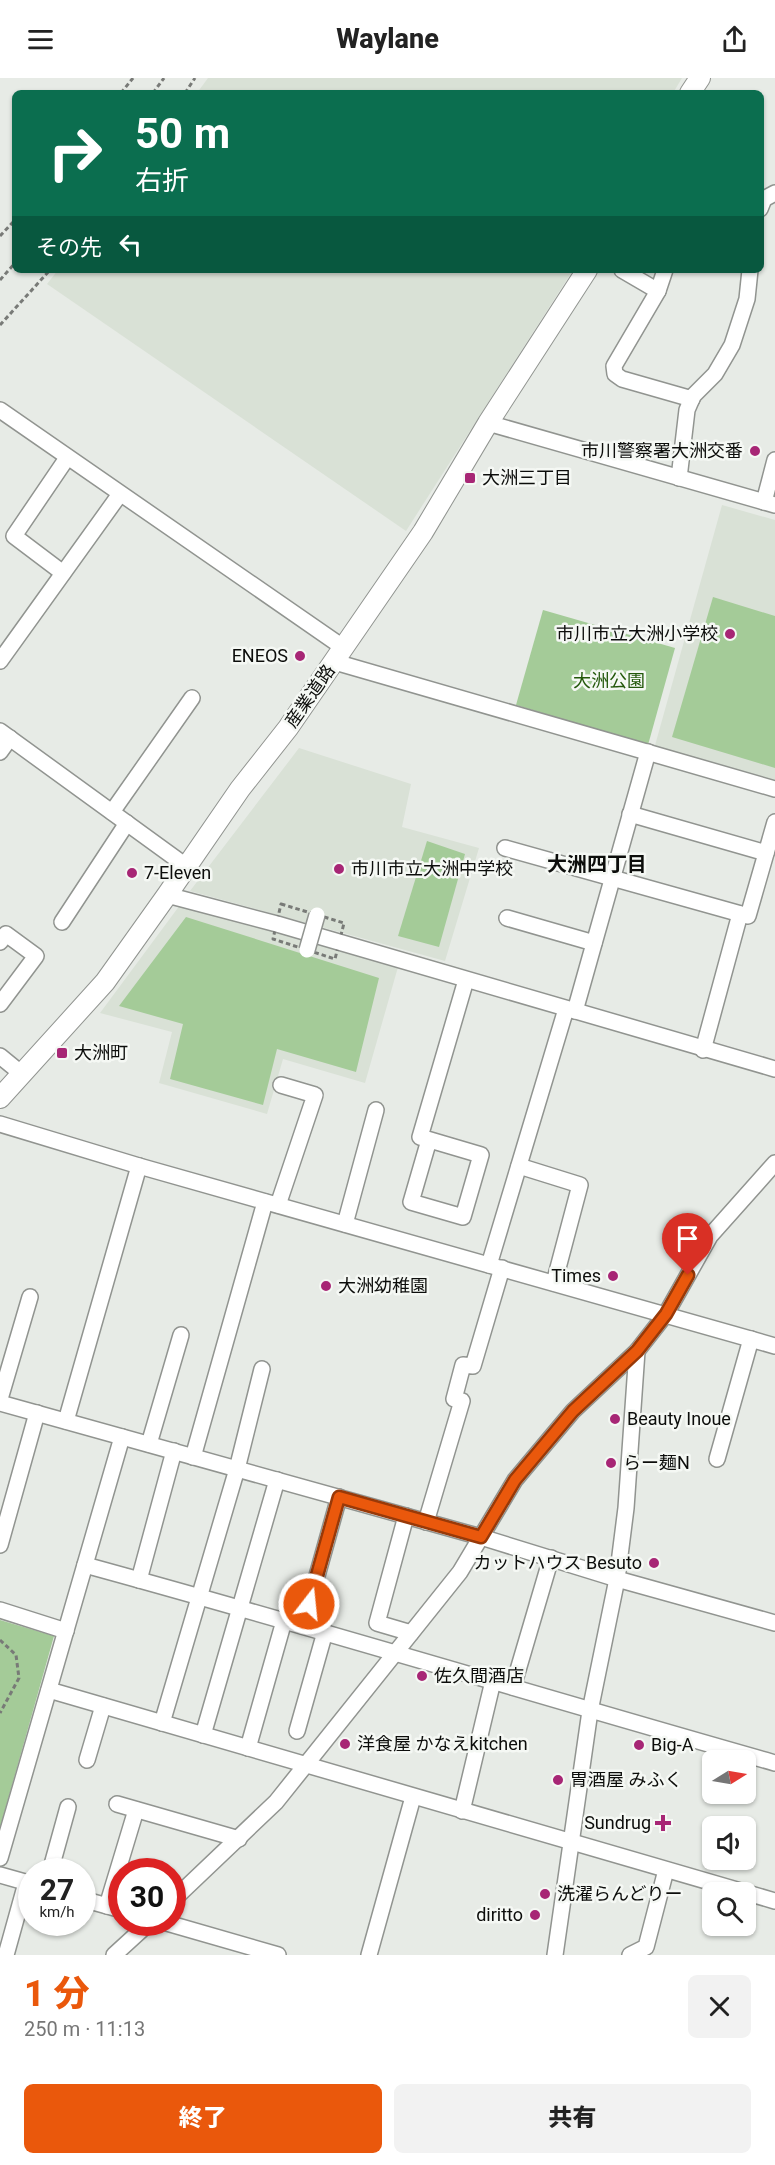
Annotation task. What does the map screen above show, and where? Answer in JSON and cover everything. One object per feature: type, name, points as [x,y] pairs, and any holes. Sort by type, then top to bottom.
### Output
[{"type":"main road","name":"産業道路","points":[[0,1098],[105,982],[240,789],[288,728],[423,532],[488,423],[585,273]]},
{"type":"street","points":[[626,273],[658,291]]},
{"type":"street","points":[[664,273],[658,291],[619,356],[615,374],[622,379],[692,399]]},
{"type":"street","points":[[680,478],[687,410],[692,399],[719,367],[732,345],[747,299],[750,273]]},
{"type":"street","points":[[0,410],[120,494],[339,655],[648,753],[775,789]]},
{"type":"street","points":[[488,423],[769,504],[775,460]]},
{"type":"street","points":[[63,573],[14,536],[67,458]]},
{"type":"street","points":[[0,661],[120,494]]},
{"type":"street","points":[[112,812],[192,698]]},
{"type":"street","points":[[0,752],[5,734],[186,866]]},
{"type":"street","points":[[426,1522],[462,1401],[454,1399],[463,1365],[473,1366],[519,1166],[594,943],[648,753]]},
{"type":"street","points":[[630,814],[766,853]]},
{"type":"street","points":[[505,848],[748,916],[775,822]]},
{"type":"street","points":[[62,922],[127,823]]},
{"type":"street","points":[[167,895],[277,924],[703,1050],[775,1069]]},
{"type":"street","points":[[703,1050],[740,914]]},
{"type":"street","points":[[307,950],[317,915]]},
{"type":"street","points":[[507,918],[594,943]]},
{"type":"street","points":[[0,942],[6,934],[36,956],[0,1004]]},
{"type":"street","points":[[429,1140],[411,1202],[463,1217],[481,1155],[420,1137],[466,980]]},
{"type":"street","points":[[0,1056],[22,1074]]},
{"type":"street","points":[[193,1457],[272,1203],[315,1095],[282,1085]]},
{"type":"street","points":[[345,1224],[376,1110]]},
{"type":"street","points":[[0,1124],[139,1166],[775,1346]]},
{"type":"street","points":[[186,1888],[276,1802],[460,1572],[515,1480],[573,1411],[637,1351],[666,1314],[710,1236],[775,1162]]},
{"type":"street","points":[[66,1421],[139,1166]]},
{"type":"street","points":[[519,1166],[580,1185],[554,1282]]},
{"type":"street","points":[[30,1297],[0,1401],[775,1623]]},
{"type":"street","points":[[149,1444],[181,1335]]},
{"type":"street","points":[[717,1459],[751,1339]]},
{"type":"street","points":[[555,1955],[590,1710],[617,1579],[626,1508],[637,1351]]},
{"type":"street","points":[[162,1723],[237,1469],[262,1369]]},
{"type":"street","points":[[0,1545],[37,1413]]},
{"type":"street","points":[[0,1858],[122,1437]]},
{"type":"street","points":[[139,1580],[174,1451]]},
{"type":"street","points":[[203,1735],[277,1480]]},
{"type":"street","points":[[303,1626],[339,1497]]},
{"type":"street","points":[[406,1516],[377,1623],[411,1634]]},
{"type":"street","points":[[513,1687],[551,1558]]},
{"type":"street","points":[[85,1565],[396,1652],[775,1763]]},
{"type":"street","points":[[0,1610],[66,1630]]},
{"type":"street","points":[[248,1748],[284,1621]]},
{"type":"street","points":[[297,1731],[325,1632]]},
{"type":"street","points":[[462,1811],[493,1681]]},
{"type":"street","points":[[49,1690],[775,1901]]},
{"type":"street","points":[[87,1760],[103,1706]]},
{"type":"street","points":[[369,1955],[413,1797]]},
{"type":"street","points":[[117,1804],[239,1839]]},
{"type":"street","points":[[54,1858],[68,1807]]},
{"type":"street","points":[[125,1858],[136,1810]]},
{"type":"street","points":[[630,1955],[646,1947],[666,1870]]},
{"type":"street","points":[[0,1875],[18,1880]]},
{"type":"street","points":[[6,1955],[18,1916]]},
{"type":"street","points":[[186,1929],[253,1952],[278,1955]]},
{"type":"street","points":[[114,1955],[135,1936]]},
{"type":"path","points":[[123,90],[133,78]]},
{"type":"path","points":[[0,236],[12,223]]},
{"type":"path","points":[[0,280],[12,266]]},
{"type":"path","points":[[0,325],[47,273]]},
{"type":"path","points":[[0,1640],[16,1655],[19,1678],[0,1713]]},
{"type":"shaded area","points":[[208,78],[682,78],[675,90],[199,90]]},
{"type":"shaded area","points":[[56,273],[571,273],[406,531],[47,284]]},
{"type":"shaded area","name":"市川市立大洲小学校","points":[[722,505],[775,520],[775,784],[654,749]]},
{"type":"shaded area","name":"市川市立大洲中学校","points":[[299,748],[411,784],[402,827],[479,848],[445,961],[190,891]]},
{"type":"shaded area","points":[[180,905],[398,967],[365,1083],[283,1059],[267,1114],[159,1083],[172,1032],[100,1013]]},
{"type":"green space","points":[[713,597],[775,616],[775,768],[672,737]]},
{"type":"green space","name":"大洲公園","points":[[543,610],[675,648],[648,745],[516,705]]},
{"type":"green space","points":[[427,841],[465,854],[439,947],[398,936]]},
{"type":"green space","points":[[186,917],[379,978],[356,1072],[277,1049],[263,1105],[170,1079],[183,1024],[119,1006]]},
{"type":"green space","points":[[0,1620],[54,1636],[0,1828]]},
{"type":"place","name":"市川警察署大洲交番","points":[[755,451]]},
{"type":"place","name":"大洲三丁目","points":[[470,478]]},
{"type":"place","name":"市川市立大洲小学校","points":[[730,634]]},
{"type":"place","name":"ENEOS","points":[[300,656]]},
{"type":"place","name":"市川市立大洲中学校","points":[[339,869]]},
{"type":"place","name":"7-Eleven","points":[[132,873]]},
{"type":"place","name":"大洲町","points":[[62,1053]]},
{"type":"place","name":"Times","points":[[613,1276]]},
{"type":"place","name":"大洲幼稚園","points":[[326,1286]]},
{"type":"place","name":"Beauty Inoue","points":[[615,1419]]},
{"type":"place","name":"らー麺N","points":[[611,1463]]},
{"type":"place","name":"カットハウス Besuto","points":[[654,1563]]},
{"type":"place","name":"佐久間酒店","points":[[422,1676]]},
{"type":"place","name":"洋食屋 かなえkitchen","points":[[345,1744]]},
{"type":"place","name":"Big-A","points":[[639,1745]]},
{"type":"place","name":"胃酒屋 みふく","points":[[558,1780]]},
{"type":"place","name":"Sundrug","points":[[663,1823]]},
{"type":"place","name":"洗濯らんどりー","points":[[545,1894]]},
{"type":"place","name":"diritto","points":[[535,1915]]},
{"type":"district","name":"大洲四丁目","points":[[597,864]]},
{"type":"route","points":[[309,1604],[339,1497],[481,1537],[515,1480],[573,1411],[637,1351],[666,1314],[688,1275]]}]
